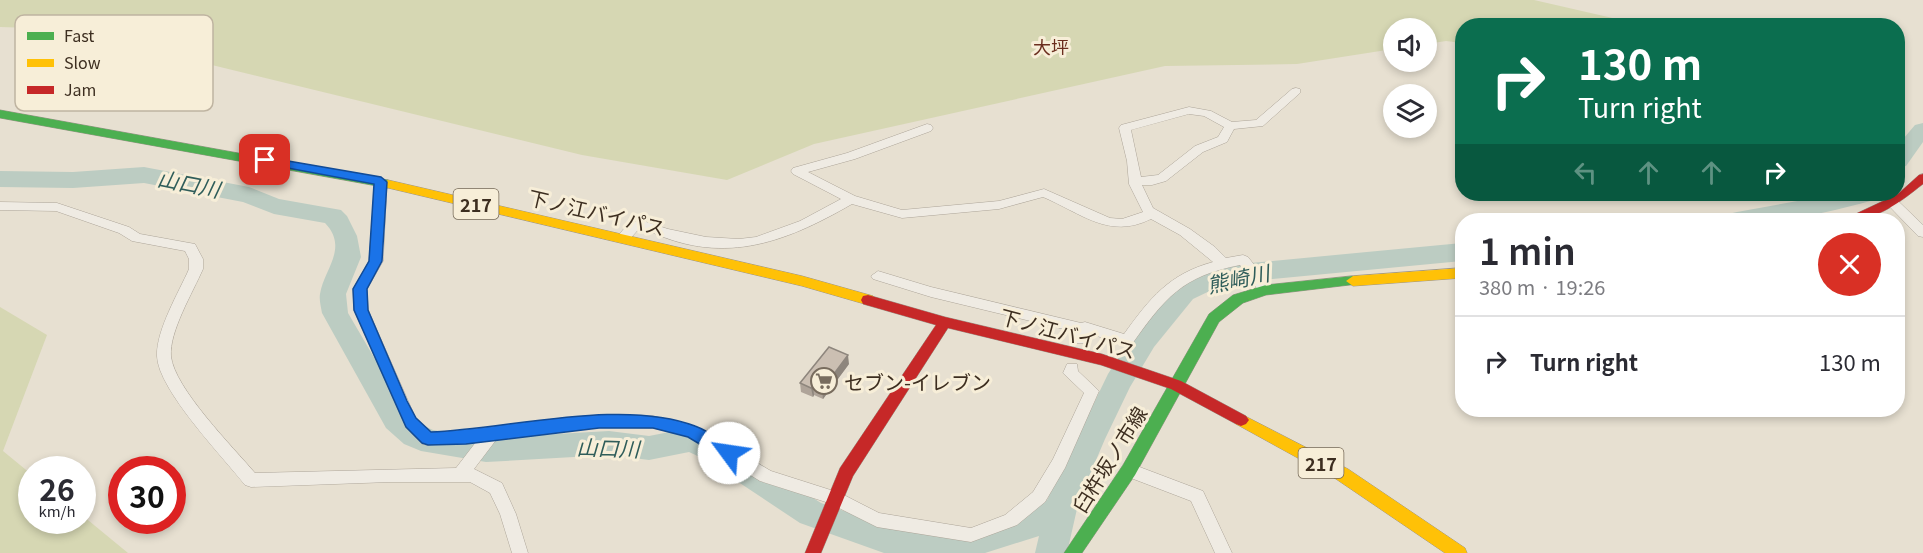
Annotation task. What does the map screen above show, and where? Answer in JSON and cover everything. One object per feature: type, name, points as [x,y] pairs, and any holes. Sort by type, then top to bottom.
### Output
[{"type":"main road","name":"下ノ江バイパス","points":[[0,114],[381,182],[802,281],[945,322],[1102,360],[1176,385]]},
{"type":"main road","points":[[1905,192],[1923,178]]},
{"type":"main road","points":[[1869,213],[1892,202]]},
{"type":"main road","name":"臼杵坂ノ市線","points":[[1072,553],[1129,470],[1214,318],[1238,298],[1263,287],[1455,273]]},
{"type":"main road","points":[[813,553],[817,538],[846,473],[945,322]]},
{"type":"main road","name":"217","points":[[1176,385],[1342,474],[1459,553]]},
{"type":"street","points":[[1222,263],[1210,250],[1185,232],[1150,214],[1139,195],[1125,128],[1189,110],[1207,113],[1230,126],[1259,123],[1296,91]]},
{"type":"street","points":[[1135,181],[1152,181],[1162,178],[1199,149],[1223,139],[1230,126]]},
{"type":"street","points":[[927,128],[851,156],[797,171],[851,199],[902,214],[999,205],[1044,193],[1089,217],[1110,223],[1127,224],[1150,214]]},
{"type":"street","points":[[381,182],[376,261],[360,289],[361,310],[411,423],[428,439],[491,435],[599,421],[653,422],[692,431],[766,476],[877,520],[970,536],[1011,520],[1039,497],[1059,463],[1090,400],[1092,391],[1070,373],[1072,368]]},
{"type":"street","points":[[622,238],[631,228],[639,224],[647,224],[659,232],[720,243],[769,240],[793,231],[851,199]]},
{"type":"street","points":[[1892,202],[1903,213]]},
{"type":"street","points":[[0,206],[57,207],[124,230],[137,238],[190,247],[196,259],[196,269],[164,357],[170,376],[186,400],[251,480],[463,472],[496,488],[508,514],[520,553]]},
{"type":"street","points":[[1905,215],[1923,233]]},
{"type":"street","points":[[878,276],[1083,334],[1085,327],[1127,340],[1169,287],[1187,276],[1222,263],[1244,260],[1263,287]]},
{"type":"street","points":[[920,315],[931,292]]},
{"type":"street","points":[[1006,337],[1014,313]]},
{"type":"street","points":[[463,472],[491,435]]},
{"type":"street","points":[[1129,470],[1197,496],[1224,553]]},
{"type":"green space","points":[[0,0],[1534,0],[1612,18],[1455,18],[1455,42],[1437,42],[1437,18],[1383,18],[1383,51],[1297,64],[1165,66],[814,144],[727,180],[582,155],[213,65],[213,15],[15,15],[15,27],[0,27]]},
{"type":"green space","points":[[0,307],[47,335],[3,451],[18,463],[18,534],[96,534],[96,527],[128,553],[0,553]]},
{"type":"building","points":[[829,347],[848,355],[822,390],[800,383]]},
{"type":"waterway","name":"熊崎川","points":[[1905,151],[1923,130]]},
{"type":"waterway","name":"山口川","points":[[0,179],[73,180],[144,175],[249,195],[274,206],[332,216],[345,236],[348,257],[333,294],[335,313],[396,420],[414,435],[431,442],[486,450],[609,443],[649,448],[690,440],[712,449],[811,513],[893,542],[947,549],[1025,528],[1058,510],[1064,500]]},
{"type":"waterway","name":"熊崎川","points":[[1780,213],[1838,201]]},
{"type":"waterway","name":"熊崎川","points":[[1064,500],[1118,382],[1144,340],[1184,292],[1212,279],[1240,273],[1455,253]]},
{"type":"waterway","points":[[1051,553],[1064,500]]},
{"type":"traffic: fast","points":[[0,114],[388,184]]},
{"type":"traffic: fast","points":[[1072,553],[1129,470],[1214,318],[1238,299],[1266,290],[1353,281]]},
{"type":"traffic: slow","points":[[388,184],[802,281],[868,300]]},
{"type":"traffic: slow","points":[[1353,281],[1455,274]]},
{"type":"traffic: slow","points":[[1241,420],[1342,474],[1459,553]]},
{"type":"traffic: jam","points":[[1905,192],[1923,178]]},
{"type":"traffic: jam","points":[[1869,213],[1893,201]]},
{"type":"traffic: jam","points":[[868,300],[945,322],[1102,360],[1176,385],[1241,420]]},
{"type":"traffic: jam","points":[[813,553],[846,473],[945,322]]},
{"type":"place","name":"セブン-イレブン","points":[[824,381]]},
{"type":"district","name":"大坪","points":[[1051,46]]},
{"type":"route","points":[[265,160],[381,182],[376,261],[360,289],[361,310],[411,423],[428,439],[466,437],[599,421],[653,422],[692,431],[729,453]]}]
